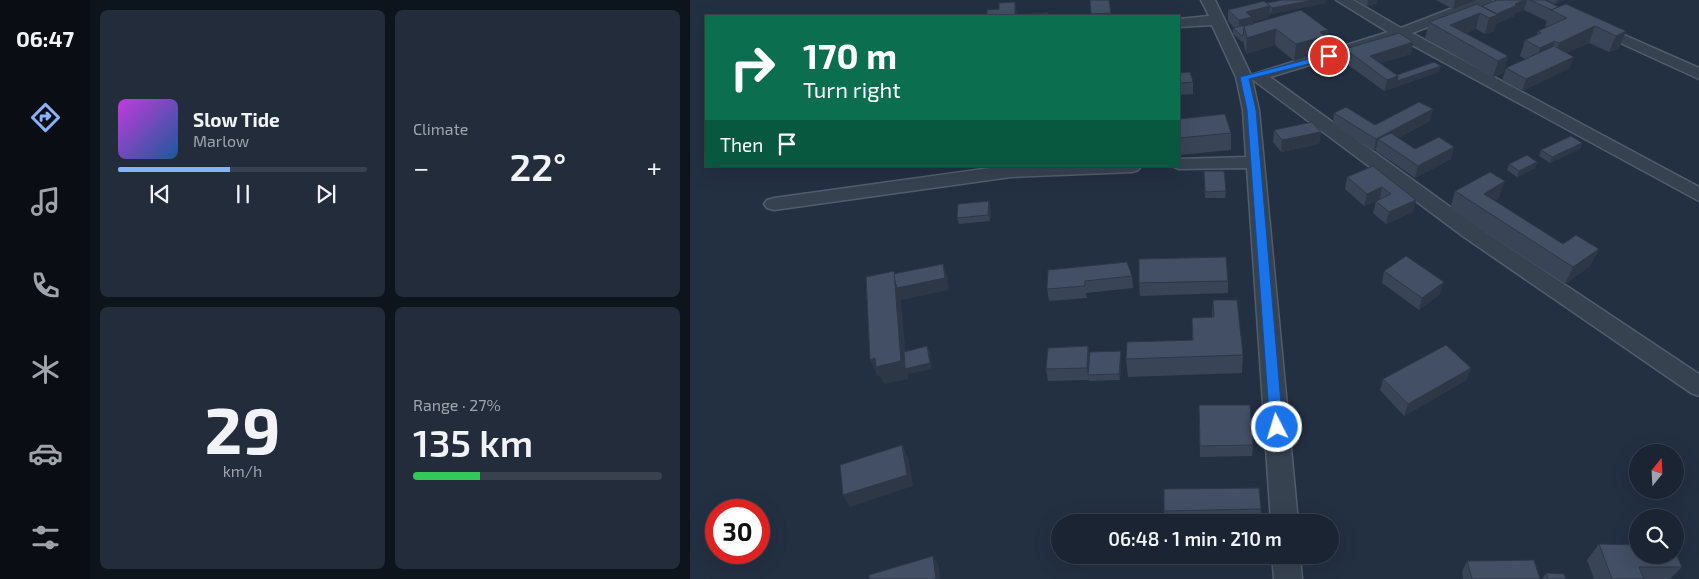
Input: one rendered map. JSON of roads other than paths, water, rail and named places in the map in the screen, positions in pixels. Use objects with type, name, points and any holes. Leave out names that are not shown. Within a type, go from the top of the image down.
[{"type":"street","points":[[1208,0],[1217,20],[1251,77],[1470,232],[1699,386]]},
{"type":"street","points":[[1343,0],[1699,196]]},
{"type":"street","points":[[1251,77],[1346,51],[1400,33],[1486,0]]},
{"type":"street","points":[[1180,23],[1217,20]]},
{"type":"street","points":[[1581,20],[1699,74]]},
{"type":"street","points":[[1251,77],[1251,110],[1283,514]]},
{"type":"street","points":[[1180,164],[1255,162]]},
{"type":"street","points":[[774,204],[1011,171],[1108,167]]},
{"type":"street","points":[[1287,564],[1288,579]]}]
